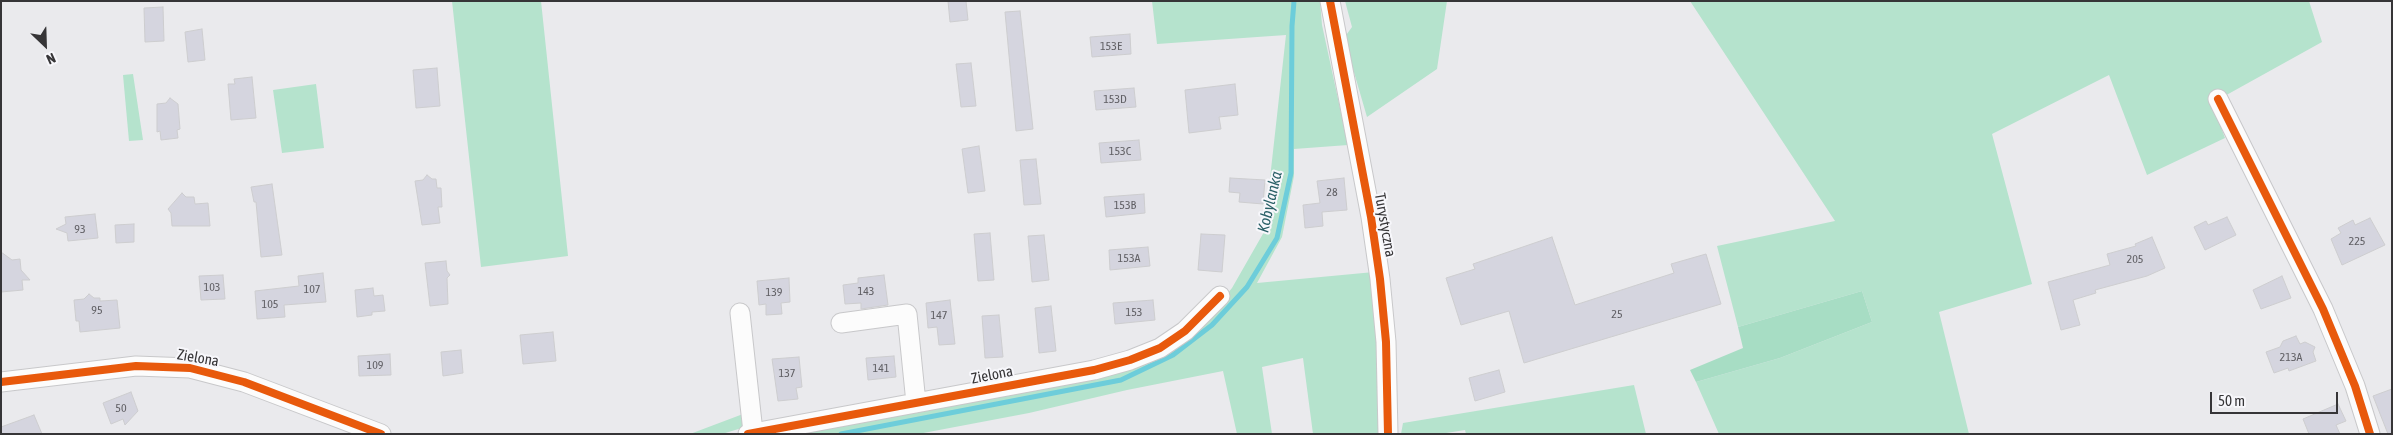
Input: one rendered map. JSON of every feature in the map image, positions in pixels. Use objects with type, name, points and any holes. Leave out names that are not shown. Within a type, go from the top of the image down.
[{"type":"street","name":"Turystyczna","points":[[1330,1],[1371,217],[1380,279],[1386,342],[1388,434]]},
{"type":"street","points":[[2218,99],[2323,309],[2356,386],[2370,434]]},
{"type":"street","name":"Zielona","points":[[750,433],[1094,370],[1130,360],[1160,348],[1186,331],[1220,296]]},
{"type":"street","points":[[740,313],[750,433]]},
{"type":"street","points":[[841,323],[907,314],[916,403]]},
{"type":"street","name":"Zielona","points":[[1,382],[136,366],[190,368],[244,382],[381,434]]},
{"type":"green space","points":[[452,1],[541,1],[568,256],[481,267]]},
{"type":"green space","points":[[1152,1],[1320,1],[1322,25],[1348,145],[1294,149],[1294,176],[1282,237],[1257,283],[1374,272],[1381,338],[1379,434],[1313,434],[1303,358],[1262,367],[1272,434],[1237,434],[1223,371],[1127,390],[1029,413],[918,434],[781,434],[1130,367],[1218,305],[1232,288],[1264,232],[1286,35],[1157,44]]},
{"type":"green space","points":[[1345,1],[1447,1],[1437,69],[1367,117],[1344,38],[1352,27]]},
{"type":"green space","points":[[1690,1],[2309,1],[2322,42],[2212,103],[2225,138],[2147,175],[2109,75],[1992,134],[2032,284],[1939,312],[1969,434],[1719,434],[1696,382],[1780,358],[1872,322],[1862,291],[1738,327],[1717,246],[1835,221]]},
{"type":"green space","points":[[133,74],[143,140],[129,141],[123,75]]},
{"type":"green space","points":[[316,84],[324,148],[282,153],[273,90]]},
{"type":"green space","points":[[1862,291],[1872,322],[1780,358],[1696,382],[1690,370],[1743,348],[1738,327]]},
{"type":"green space","points":[[1634,385],[1646,434],[1466,434],[1465,430],[1440,434],[1401,434],[1403,423]]},
{"type":"green space","points":[[743,414],[745,427],[722,434],[690,434]]},
{"type":"building","points":[[948,1],[966,1],[968,20],[950,22]]},
{"type":"building","points":[[163,7],[164,41],[145,42],[144,8]]},
{"type":"building","points":[[1020,11],[1033,129],[1016,131],[1005,12]]},
{"type":"building","points":[[202,29],[205,60],[188,62],[185,32]]},
{"type":"building","points":[[1130,34],[1131,54],[1092,57],[1090,37]]},
{"type":"building","points":[[971,63],[976,106],[961,107],[956,64]]},
{"type":"building","points":[[437,68],[440,106],[416,108],[413,70]]},
{"type":"building","points":[[252,77],[256,118],[231,120],[228,84],[235,84],[234,79]]},
{"type":"building","points":[[1235,84],[1238,115],[1219,117],[1221,129],[1189,133],[1185,90]]},
{"type":"building","points":[[1134,88],[1136,107],[1096,110],[1094,91]]},
{"type":"building","points":[[170,98],[178,104],[180,129],[177,130],[178,138],[161,140],[160,131],[157,132],[157,104],[166,103]]},
{"type":"building","points":[[1139,140],[1141,160],[1101,163],[1099,143]]},
{"type":"building","points":[[979,146],[985,191],[968,193],[962,149]]},
{"type":"building","points":[[1036,159],[1041,204],[1024,205],[1020,160]]},
{"type":"building","points":[[427,175],[432,179],[436,179],[437,188],[441,188],[442,207],[438,207],[440,223],[422,225],[415,181],[423,180]]},
{"type":"building","points":[[1230,178],[1265,180],[1263,204],[1239,202],[1240,193],[1229,192]]},
{"type":"building","points":[[1344,178],[1347,210],[1322,212],[1323,226],[1305,228],[1303,205],[1320,203],[1317,181]]},
{"type":"building","points":[[272,184],[282,255],[261,257],[256,202],[254,202],[251,187]]},
{"type":"building","points":[[182,193],[186,197],[194,197],[195,204],[208,203],[210,226],[172,226],[171,213],[168,209]]},
{"type":"building","points":[[1144,194],[1145,213],[1106,217],[1104,197]]},
{"type":"building","points":[[95,214],[98,238],[68,241],[67,233],[56,229],[66,224],[65,217]]},
{"type":"building","points":[[2227,217],[2236,235],[2205,250],[2194,227],[2206,221],[2208,225]]},
{"type":"building","points":[[2370,218],[2385,245],[2342,265],[2331,239],[2341,233],[2338,228],[2353,220],[2355,225]]},
{"type":"building","points":[[134,224],[134,242],[116,243],[115,225]]},
{"type":"building","points":[[990,233],[994,280],[978,281],[974,234]]},
{"type":"building","points":[[1201,234],[1225,235],[1222,272],[1198,270]]},
{"type":"building","points":[[1044,235],[1049,280],[1032,282],[1028,236]]},
{"type":"building","points":[[1552,237],[1575,305],[1674,273],[1671,264],[1706,254],[1721,304],[1524,363],[1509,311],[1461,325],[1446,278],[1475,269],[1473,264]]},
{"type":"building","points":[[2152,237],[2165,268],[2147,276],[2095,290],[2096,293],[2073,300],[2080,325],[2061,330],[2048,282],[2110,265],[2107,254],[2136,246],[2135,244]]},
{"type":"building","points":[[1148,247],[1150,266],[1110,270],[1109,250]]},
{"type":"building","points":[[1,252],[12,260],[20,259],[21,270],[30,280],[22,280],[23,290],[1,292]]},
{"type":"building","points":[[446,261],[447,271],[450,275],[447,278],[448,304],[430,306],[425,263]]},
{"type":"building","points":[[323,273],[326,302],[284,305],[285,317],[257,319],[255,291],[299,286],[298,276]]},
{"type":"building","points":[[223,275],[225,299],[201,300],[199,276]]},
{"type":"building","points":[[884,275],[888,305],[861,309],[861,303],[845,304],[843,285],[858,283],[858,278]]},
{"type":"building","points":[[2282,276],[2291,298],[2261,309],[2253,290]]},
{"type":"building","points":[[789,278],[790,302],[781,303],[782,314],[766,315],[766,304],[759,305],[757,281]]},
{"type":"building","points":[[373,288],[374,296],[383,295],[385,311],[372,312],[372,315],[357,317],[355,290]]},
{"type":"building","points":[[89,294],[94,298],[100,298],[100,301],[117,300],[120,328],[80,332],[79,321],[76,321],[74,300],[84,299]]},
{"type":"building","points":[[950,300],[955,344],[939,345],[937,327],[928,328],[926,303]]},
{"type":"building","points":[[1153,300],[1155,320],[1115,324],[1113,303]]},
{"type":"building","points":[[1051,306],[1056,351],[1039,353],[1035,308]]},
{"type":"building","points":[[999,315],[1003,357],[985,358],[982,316]]},
{"type":"building","points":[[553,332],[556,361],[523,364],[520,335]]},
{"type":"building","points":[[2296,336],[2300,344],[2305,342],[2315,347],[2313,352],[2316,361],[2289,371],[2288,368],[2274,373],[2266,352],[2280,347],[2283,341]]},
{"type":"building","points":[[461,350],[463,373],[443,376],[441,352]]},
{"type":"building","points":[[390,354],[391,375],[359,376],[358,356]]},
{"type":"building","points":[[894,356],[896,377],[868,380],[866,358]]},
{"type":"building","points":[[799,357],[802,387],[796,388],[798,399],[778,401],[772,359]]},
{"type":"building","points":[[1499,370],[1505,392],[1475,401],[1469,378]]},
{"type":"building","points":[[2392,389],[2392,434],[2388,434],[2373,396]]},
{"type":"building","points":[[131,392],[138,411],[125,425],[123,419],[111,424],[103,403]]},
{"type":"building","points":[[2338,404],[2346,421],[2336,425],[2340,434],[2309,434],[2303,419]]},
{"type":"building","points":[[34,415],[42,434],[1,434],[1,427]]},
{"type":"waterway","name":"Kobylanka","points":[[841,434],[1121,380],[1173,355],[1212,325],[1247,287],[1277,238],[1291,173],[1292,26],[1294,1]]},
{"type":"cycle path","points":[[1330,1],[1371,217],[1380,279],[1386,342],[1388,434]]},
{"type":"cycle path","points":[[2218,99],[2323,309],[2355,386],[2370,434]]},
{"type":"cycle path","points":[[748,434],[1094,370],[1130,360],[1160,348],[1185,331],[1220,296]]},
{"type":"cycle path","points":[[1,382],[136,366],[190,368],[244,382],[381,434]]}]
